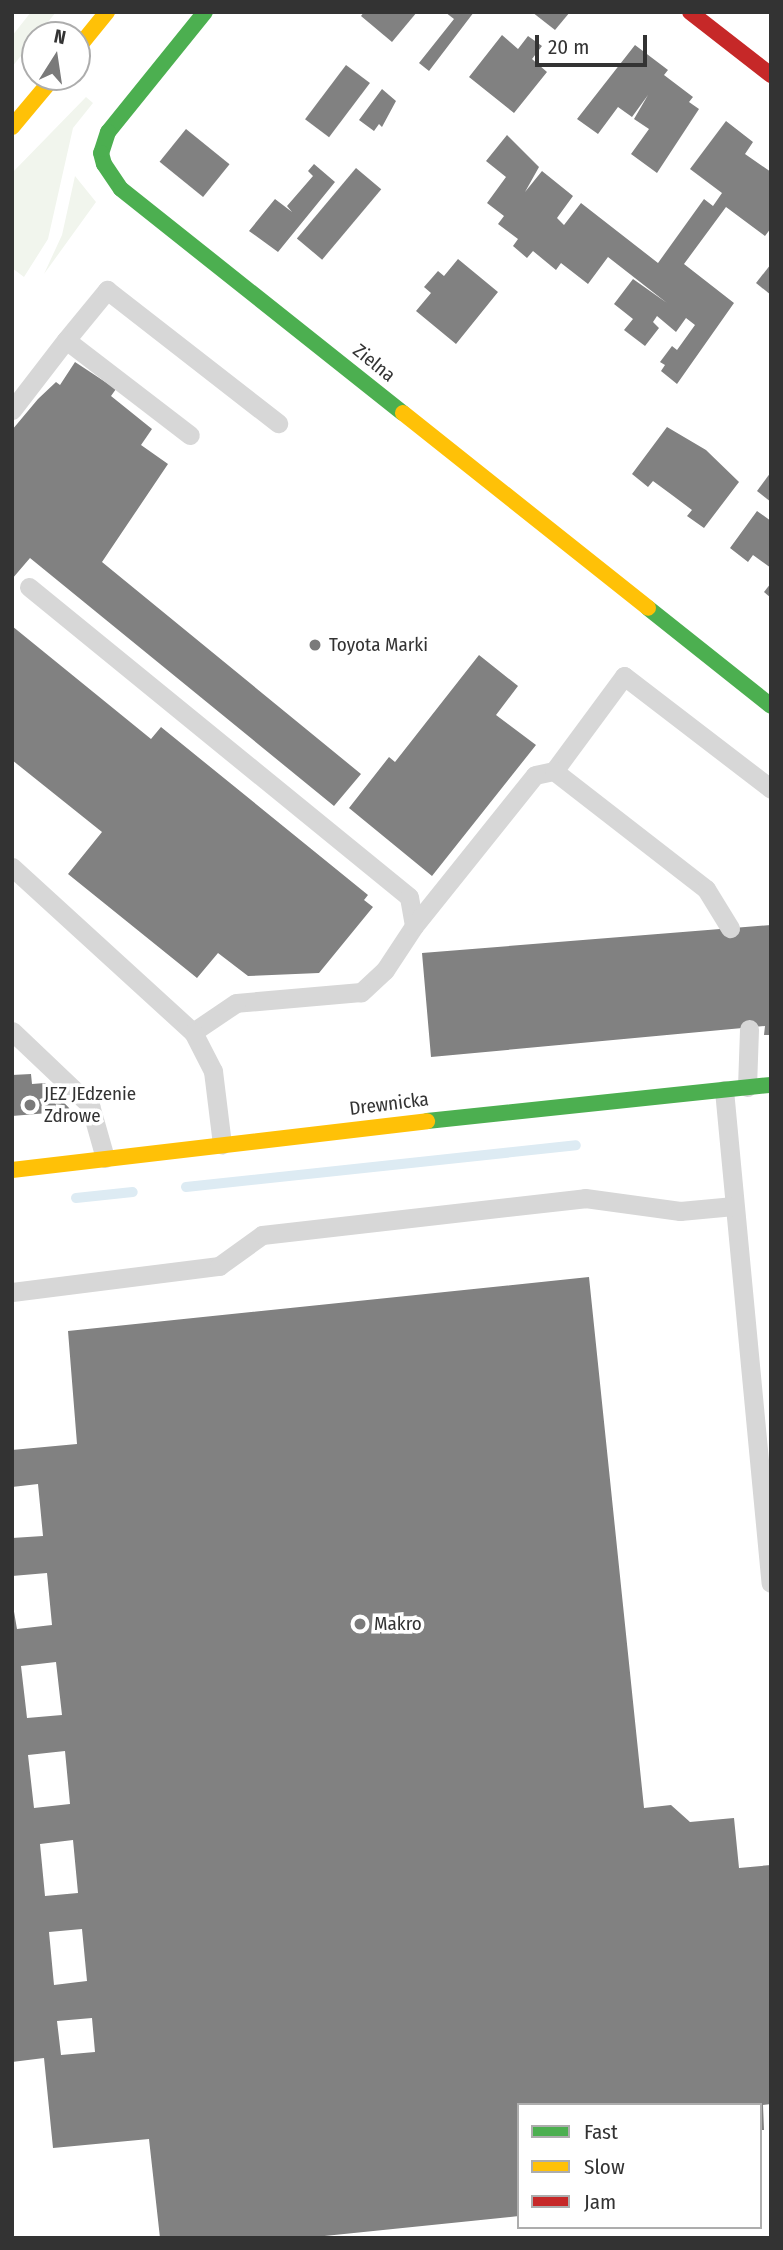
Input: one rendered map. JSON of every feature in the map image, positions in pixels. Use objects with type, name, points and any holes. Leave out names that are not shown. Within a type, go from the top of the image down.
[{"type":"street","points":[[91,32],[107,12]]},
{"type":"street","name":"Zielna","points":[[205,12],[108,132],[101,153],[104,164],[121,189],[771,706]]},
{"type":"street","points":[[690,12],[771,75]]},
{"type":"street","points":[[12,127],[42,91]]},
{"type":"street","name":"Drewnicka","points":[[12,1170],[222,1144],[771,1085]]},
{"type":"lane","points":[[12,410],[107,290],[278,423]]},
{"type":"lane","points":[[66,340],[190,435]]},
{"type":"lane","points":[[29,587],[409,897],[414,926]]},
{"type":"lane","points":[[193,1032],[236,1003],[361,992],[385,970],[414,926],[535,775],[554,771],[624,676],[771,789]]},
{"type":"lane","points":[[554,771],[706,889],[730,928]]},
{"type":"lane","points":[[12,867],[193,1032],[214,1072],[222,1144]]},
{"type":"lane","points":[[747,1087],[749,1029]]},
{"type":"lane","points":[[12,1031],[90,1105],[105,1158]]},
{"type":"lane","points":[[724,1090],[771,1583]]},
{"type":"lane","points":[[12,1292],[219,1265],[262,1235],[585,1198],[680,1211],[734,1206]]},
{"type":"shaded area","points":[[31,12],[56,12],[49,21],[24,21]]},
{"type":"shaded area","points":[[21,25],[21,56],[12,67],[12,36]]},
{"type":"shaded area","points":[[86,97],[93,103],[73,128],[48,239],[24,277],[12,268],[12,173]]},
{"type":"shaded area","points":[[75,176],[96,202],[44,274],[62,235]]},
{"type":"building","points":[[364,12],[417,12],[392,42],[361,16]]},
{"type":"building","points":[[445,12],[474,12],[429,71],[419,63],[454,19]]},
{"type":"building","points":[[532,12],[570,12],[555,30]]},
{"type":"building","points":[[502,35],[518,49],[528,36],[542,46],[532,59],[547,72],[514,113],[469,77]]},
{"type":"building","points":[[635,45],[668,70],[664,75],[693,97],[689,102],[699,109],[657,173],[631,154],[649,129],[634,119],[648,95],[632,117],[618,107],[598,134],[577,119]]},
{"type":"building","points":[[346,65],[370,83],[329,137],[305,119]]},
{"type":"building","points":[[382,89],[396,101],[382,127],[379,124],[374,131],[359,120]]},
{"type":"building","points":[[726,121],[753,142],[745,154],[771,172],[771,228],[765,236],[726,207],[684,264],[734,303],[677,384],[661,371],[665,365],[660,362],[672,346],[677,350],[695,325],[686,318],[676,332],[657,316],[653,322],[659,328],[645,346],[624,330],[633,319],[614,304],[633,279],[667,303],[608,257],[588,284],[561,263],[556,270],[533,251],[527,258],[513,246],[518,239],[498,224],[504,216],[487,203],[506,177],[486,161],[507,135],[539,167],[525,192],[542,171],[573,196],[557,218],[564,225],[581,203],[658,263],[704,199],[713,206],[722,193],[690,169]]},
{"type":"building","points":[[186,129],[230,164],[203,197],[160,162]]},
{"type":"building","points":[[314,164],[335,182],[278,252],[249,231],[275,199],[292,212],[287,206],[313,176],[308,171]]},
{"type":"building","points":[[356,168],[381,189],[322,260],[297,238]]},
{"type":"building","points":[[458,259],[498,292],[456,344],[416,311],[431,293],[424,287],[438,271],[444,276]]},
{"type":"building","points":[[771,264],[771,295],[756,283]]},
{"type":"building","points":[[75,362],[116,389],[111,396],[152,429],[141,445],[168,464],[102,562],[361,774],[334,806],[30,558],[12,579],[12,430],[56,382],[60,385]]},
{"type":"building","points":[[667,427],[706,450],[739,482],[704,528],[687,516],[692,510],[672,495],[653,481],[648,487],[632,474]]},
{"type":"building","points":[[771,472],[771,502],[757,491]]},
{"type":"building","points":[[757,511],[771,521],[771,568],[753,555],[748,562],[730,548]]},
{"type":"building","points":[[771,583],[771,598],[764,592]]},
{"type":"building","points":[[12,626],[151,739],[161,727],[368,895],[364,900],[373,907],[319,973],[248,976],[218,953],[197,978],[68,874],[102,832],[12,760]]},
{"type":"building","points":[[479,655],[518,686],[496,715],[536,745],[432,876],[349,808],[389,757],[395,762]]},
{"type":"building","points":[[771,925],[771,1035],[764,1035],[765,1026],[431,1057],[422,953]]},
{"type":"building","points":[[31,1074],[32,1084],[45,1083],[72,1111],[12,1116],[12,1075]]},
{"type":"building","name":"Makro","points":[[589,1277],[644,1808],[671,1805],[690,1822],[734,1818],[739,1868],[771,1865],[771,2104],[763,2105],[764,2130],[762,2103],[517,2103],[517,2216],[305,2238],[160,2238],[149,2139],[53,2148],[44,2058],[12,2062],[12,1600],[17,1629],[52,1625],[47,1573],[12,1576],[12,1538],[43,1536],[38,1484],[12,1487],[12,1450],[77,1444],[68,1331]],"holes":[[[56,1662],[62,1715],[27,1718],[21,1666]],[[65,1751],[70,1804],[34,1808],[28,1755]],[[73,1840],[78,1893],[45,1896],[40,1844]],[[82,1929],[87,1981],[54,1985],[49,1932]],[[92,2018],[95,2052],[61,2055],[57,2021]]]},
{"type":"waterway","points":[[186,1187],[576,1145]]},
{"type":"waterway","points":[[76,1198],[133,1192]]},
{"type":"traffic: fast","points":[[205,12],[108,132],[101,153],[104,164],[121,189],[403,413]]},
{"type":"traffic: fast","points":[[648,608],[771,706]]},
{"type":"traffic: fast","points":[[427,1121],[771,1085]]},
{"type":"traffic: slow","points":[[91,32],[107,12]]},
{"type":"traffic: slow","points":[[12,127],[42,91]]},
{"type":"traffic: slow","points":[[403,413],[648,608]]},
{"type":"traffic: slow","points":[[12,1170],[427,1121]]},
{"type":"traffic: jam","points":[[690,12],[771,75]]},
{"type":"place","name":"Toyota Marki","points":[[315,645]]},
{"type":"place","name":"JEZ JEdzenie Zdrowe","points":[[30,1105]]},
{"type":"place","name":"Makro","points":[[360,1624]]}]
